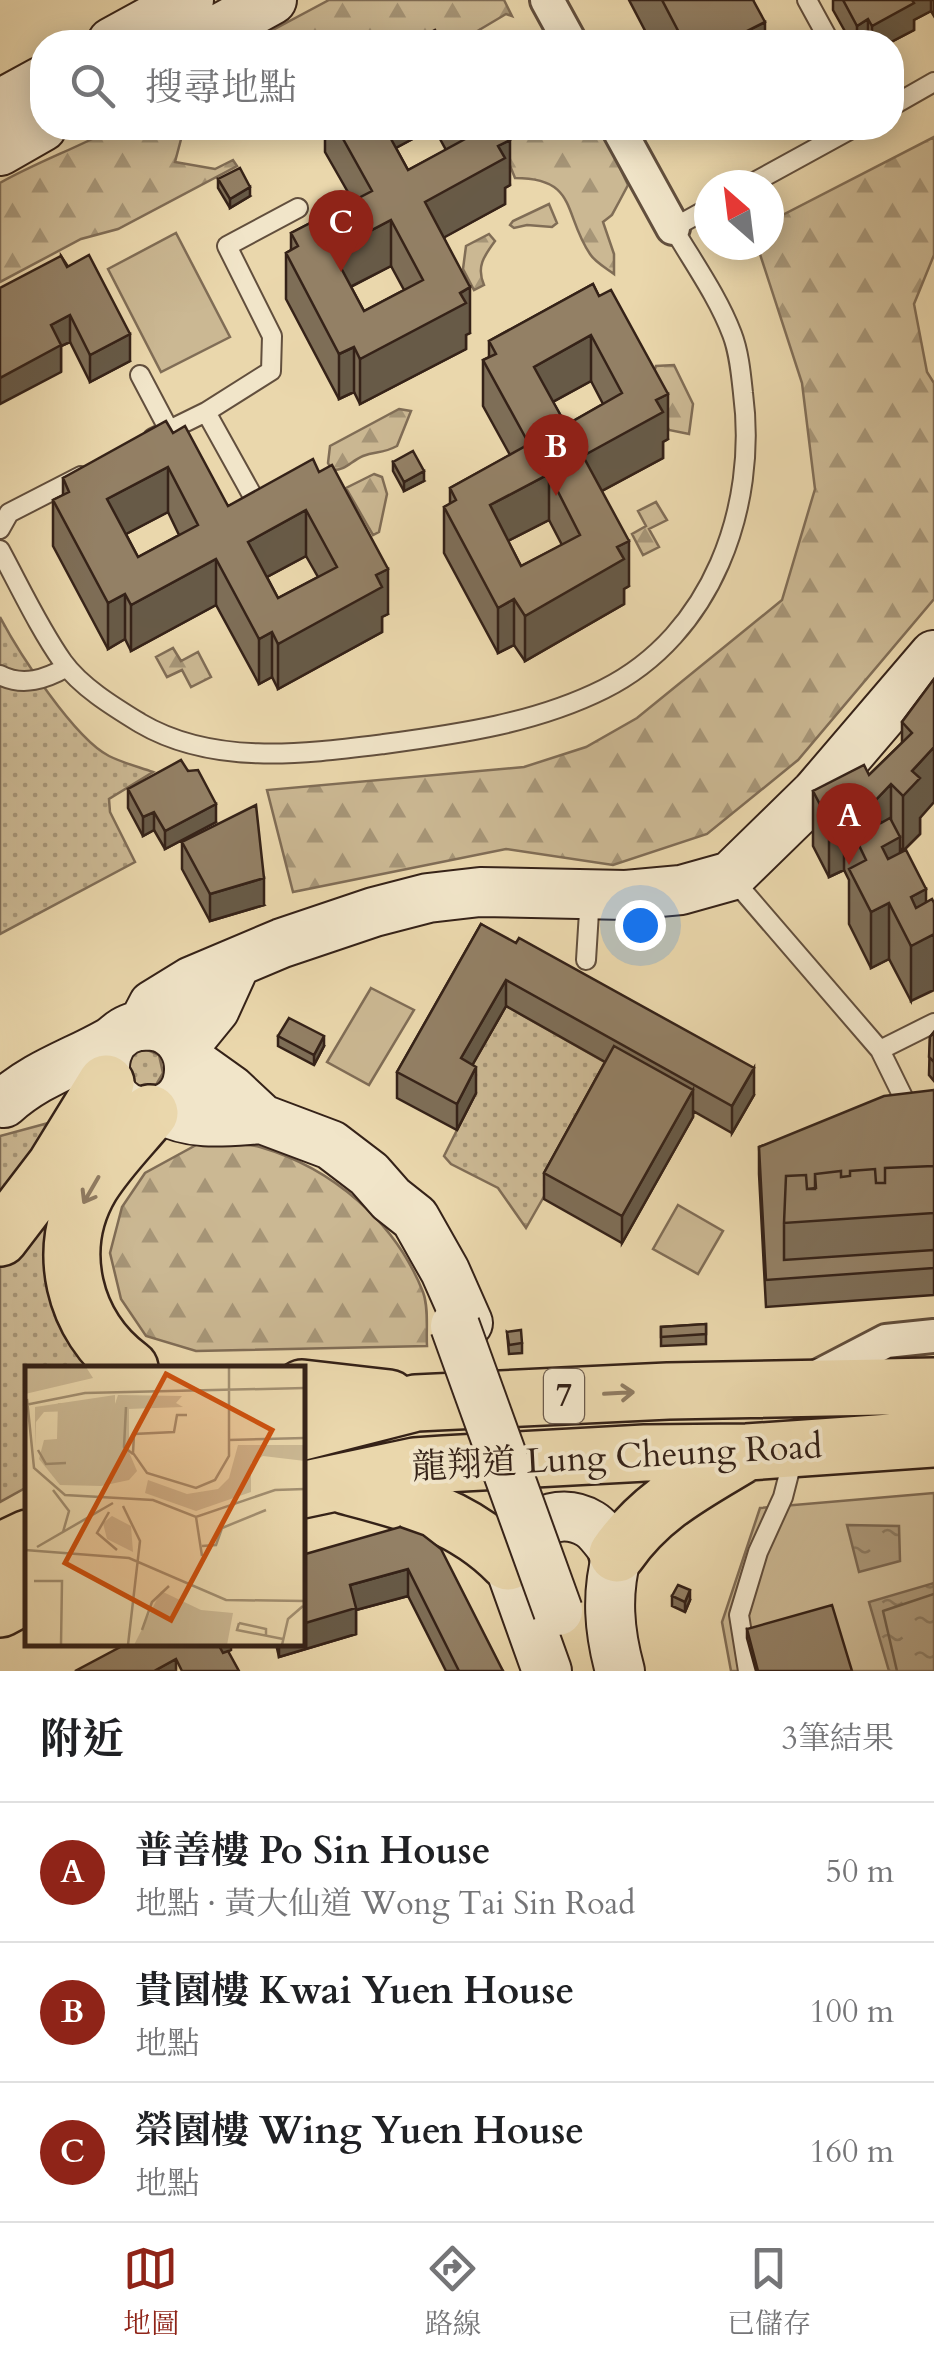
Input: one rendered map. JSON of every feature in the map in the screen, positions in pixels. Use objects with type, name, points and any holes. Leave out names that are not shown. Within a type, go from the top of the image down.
[{"type":"highway","points":[[0,1238],[54,1166],[120,1050]]},
{"type":"highway","points":[[128,1366],[105,1347],[87,1319],[75,1288],[72,1256],[76,1222],[90,1187],[157,1111]]},
{"type":"highway","name":"龍翔道 Lung Cheung Road","points":[[305,1431],[416,1403],[934,1386]]},
{"type":"highway","points":[[305,1388],[416,1403]]},
{"type":"highway","name":"龍翔道 Lung Cheung Road","points":[[317,1486],[430,1465],[934,1439]]},
{"type":"highway","points":[[617,1554],[628,1536],[656,1508],[771,1450]]},
{"type":"highway","points":[[317,1486],[420,1506],[485,1539],[508,1562]]},
{"type":"highway","points":[[0,1551],[25,1539]]},
{"type":"highway","points":[[0,1608],[25,1596]]},
{"type":"main road","points":[[134,30],[189,0]]},
{"type":"main road","points":[[217,30],[272,0]]},
{"type":"main road","points":[[0,104],[30,87]]},
{"type":"main road","points":[[0,151],[30,135]]},
{"type":"main road","points":[[593,1671],[565,1609],[462,1324],[392,1199],[331,1144],[262,1119],[209,1122],[126,1107],[117,1101],[120,1050],[153,1006],[178,988],[301,937],[374,912],[428,898],[480,892],[590,896],[682,890],[731,876],[816,794],[934,655]]},
{"type":"main road","points":[[157,1111],[185,1088],[187,1054],[215,1009],[235,966]]},
{"type":"main road","points":[[2,1104],[61,1086],[120,1050],[169,1031],[187,1054],[262,1119]]},
{"type":"main road","points":[[547,1671],[508,1562],[518,1538],[531,1527],[562,1517],[592,1524],[617,1554],[609,1607],[612,1643],[620,1671]]},
{"type":"main road","points":[[565,1609],[579,1671]]},
{"type":"street","points":[[547,0],[563,30]]},
{"type":"street","points":[[625,140],[674,228]]},
{"type":"street","name":"龍翔道 Lung Cheung Road","points":[[795,1388],[886,1341],[934,1336]]},
{"type":"lane","points":[[807,0],[823,30]]},
{"type":"lane","points":[[904,99],[934,82]]},
{"type":"lane","points":[[776,170],[831,140]]},
{"type":"lane","points":[[133,449],[206,412],[271,371],[272,336],[227,246],[298,208]]},
{"type":"lane","points":[[0,550],[68,667],[102,698],[143,725],[198,748],[231,752],[357,747],[485,727],[559,708],[626,676],[673,635],[710,585],[727,550],[747,461],[746,416],[732,335],[674,228],[694,217]]},
{"type":"lane","points":[[140,375],[169,430]]},
{"type":"lane","points":[[206,412],[262,511]]},
{"type":"lane","points":[[0,529],[9,513],[98,467]]},
{"type":"lane","points":[[0,675],[37,680],[68,667]]},
{"type":"lane","points":[[731,876],[880,1050],[910,1106],[912,1120]]},
{"type":"lane","points":[[586,960],[590,896]]},
{"type":"lane","points":[[880,1050],[934,1023]]},
{"type":"lane","points":[[748,1671],[739,1616],[758,1552],[782,1497],[771,1450]]},
{"type":"green space","points":[[329,0],[504,0],[512,16],[506,14],[479,30],[273,30]]},
{"type":"green space","points":[[934,137],[934,255],[914,304],[927,372],[934,383],[934,599],[798,760],[707,834],[613,865],[506,849],[293,892],[267,790],[524,767],[586,747],[637,718],[782,600],[815,489],[802,383],[762,260],[784,260],[784,214]]},
{"type":"green space","points":[[88,140],[181,140],[175,162],[215,169],[233,160],[237,166],[118,229],[81,239],[0,282],[0,183]]},
{"type":"green space","points":[[500,140],[607,140],[628,185],[612,215],[603,222],[614,254],[614,274],[590,254],[559,192],[550,184],[515,178]]},
{"type":"green space","points":[[549,204],[557,223],[552,227],[510,225],[513,221]]},
{"type":"green space","points":[[176,233],[230,337],[161,372],[108,269]]},
{"type":"green space","points":[[489,234],[495,241],[482,262],[484,285],[474,290],[463,269],[466,246]]},
{"type":"green space","points":[[674,365],[693,404],[689,434],[669,430],[648,388],[656,366]]},
{"type":"green space","points":[[399,409],[411,411],[397,446],[332,470],[328,463],[330,446]]},
{"type":"green space","points":[[374,474],[382,477],[387,494],[379,532],[373,535],[346,488]]},
{"type":"green space","points":[[656,502],[667,520],[649,529],[659,547],[643,555],[632,534],[646,526],[638,511]]},
{"type":"green space","points":[[0,617],[34,672],[80,732],[109,756],[153,772],[109,799],[110,812],[135,862],[0,934]]},
{"type":"green space","points":[[173,648],[181,661],[198,652],[211,677],[191,687],[182,670],[167,677],[156,657]]},
{"type":"green space","points":[[371,988],[414,1010],[369,1085],[327,1062]]},
{"type":"green space","points":[[506,1006],[638,1081],[614,1074],[526,1228],[498,1188],[451,1164],[444,1156],[475,1094],[461,1085]]},
{"type":"green space","points":[[141,1047],[159,1055],[163,1073],[156,1085],[138,1089],[121,1064]]},
{"type":"green space","points":[[52,1122],[45,1136],[0,1192],[0,1136]]},
{"type":"green space","points":[[198,1144],[253,1145],[287,1156],[336,1183],[358,1201],[396,1242],[411,1266],[425,1298],[427,1346],[196,1351],[146,1336],[121,1299],[110,1253],[122,1207],[145,1173]]},
{"type":"green space","points":[[54,1203],[46,1252],[51,1292],[68,1329],[96,1366],[25,1366],[25,1488],[0,1502],[0,1265]]},
{"type":"green space","points":[[678,1205],[723,1231],[698,1274],[653,1249]]},
{"type":"green space","points":[[934,1493],[934,1671],[731,1671],[722,1622],[760,1508]]},
{"type":"water","points":[[847,1525],[899,1526],[900,1561],[859,1572]]},
{"type":"water","points":[[934,1583],[934,1671],[889,1671],[869,1602]]},
{"type":"building","points":[[662,0],[753,0],[765,22],[749,30],[678,30]]},
{"type":"building","points":[[843,0],[914,3],[872,26],[868,19],[857,26]]},
{"type":"building","points":[[344,140],[392,140],[408,170],[463,140],[510,140],[498,146],[505,158],[425,202],[470,287],[460,293],[466,303],[360,359],[354,347],[339,354],[286,253],[298,246],[291,233],[372,191]],"holes":[[[391,220],[423,280],[364,311],[332,251]]]},
{"type":"building","points":[[240,168],[250,187],[230,199],[218,179]]},
{"type":"building","points":[[89,255],[130,334],[90,355],[70,315],[51,325],[61,345],[0,378],[0,288],[61,256],[67,267]]},
{"type":"building","points":[[593,284],[599,296],[611,290],[668,394],[656,400],[663,412],[583,456],[629,541],[617,547],[624,559],[525,616],[514,599],[498,608],[444,507],[456,500],[450,488],[529,444],[483,360],[496,354],[489,341]],"holes":[[[591,335],[622,393],[566,425],[534,367]],[[549,474],[580,535],[521,566],[490,505]]]},
{"type":"building","points":[[166,421],[173,433],[185,426],[228,506],[313,459],[319,472],[332,465],[388,569],[376,575],[382,587],[278,644],[272,632],[259,639],[216,559],[131,605],[125,594],[108,603],[53,500],[69,492],[63,478]],"holes":[[[168,467],[198,525],[138,557],[107,499]],[[306,510],[337,567],[278,598],[248,542]]]},
{"type":"building","points":[[413,451],[424,471],[404,482],[393,462]]},
{"type":"building","points":[[934,679],[934,747],[912,771],[920,778],[903,796],[891,784],[872,804],[881,823],[890,818],[900,837],[882,847],[888,859],[906,850],[926,889],[911,897],[916,908],[932,899],[934,903],[934,934],[911,946],[889,903],[871,912],[849,869],[866,860],[844,814],[829,822],[813,791],[864,765],[869,775],[912,733],[902,722]]},
{"type":"building","points":[[181,760],[188,771],[198,770],[216,804],[165,831],[154,812],[143,817],[128,789]]},
{"type":"building","points":[[256,805],[264,878],[210,894],[182,842]]},
{"type":"building","points":[[481,924],[516,943],[519,938],[754,1068],[732,1106],[506,980],[461,1058],[476,1067],[457,1104],[397,1072]]},
{"type":"building","points":[[289,1018],[324,1036],[314,1055],[278,1036]]},
{"type":"building","points":[[934,1032],[934,1062],[929,1057]]},
{"type":"building","points":[[614,1046],[693,1090],[622,1216],[544,1173]]},
{"type":"building","points":[[934,1090],[934,1166],[885,1168],[885,1183],[876,1183],[875,1169],[850,1171],[850,1176],[841,1177],[841,1171],[815,1174],[815,1189],[807,1189],[806,1175],[786,1176],[784,1260],[934,1250],[934,1268],[766,1280],[759,1147],[884,1096]]},
{"type":"building","points":[[934,1166],[934,1213],[784,1223],[786,1176],[806,1175],[807,1189],[816,1188],[815,1174],[841,1171],[841,1177],[850,1176],[850,1171],[875,1169],[876,1183],[885,1183],[885,1168]]},
{"type":"building","points":[[706,1324],[706,1334],[661,1337],[661,1327]]},
{"type":"building","points":[[521,1330],[522,1343],[509,1345],[507,1332]]},
{"type":"building","points":[[400,1527],[423,1535],[441,1549],[503,1671],[459,1671],[408,1569],[350,1585],[356,1608],[305,1623],[305,1554]]},
{"type":"building","points":[[678,1585],[690,1590],[685,1602],[672,1596]]},
{"type":"building","points":[[832,1605],[852,1671],[758,1671],[747,1629]]},
{"type":"building","points":[[122,1646],[219,1646],[223,1653],[228,1651],[239,1671],[182,1671],[176,1659],[154,1671],[75,1671]]},
{"type":"place","name":"榮園樓 Wing Yuen House","points":[[341,272]]},
{"type":"place","name":"貴園樓 Kwai Yuen House","points":[[556,496]]},
{"type":"place","name":"普善樓 Po Sin House","points":[[849,865]]}]
